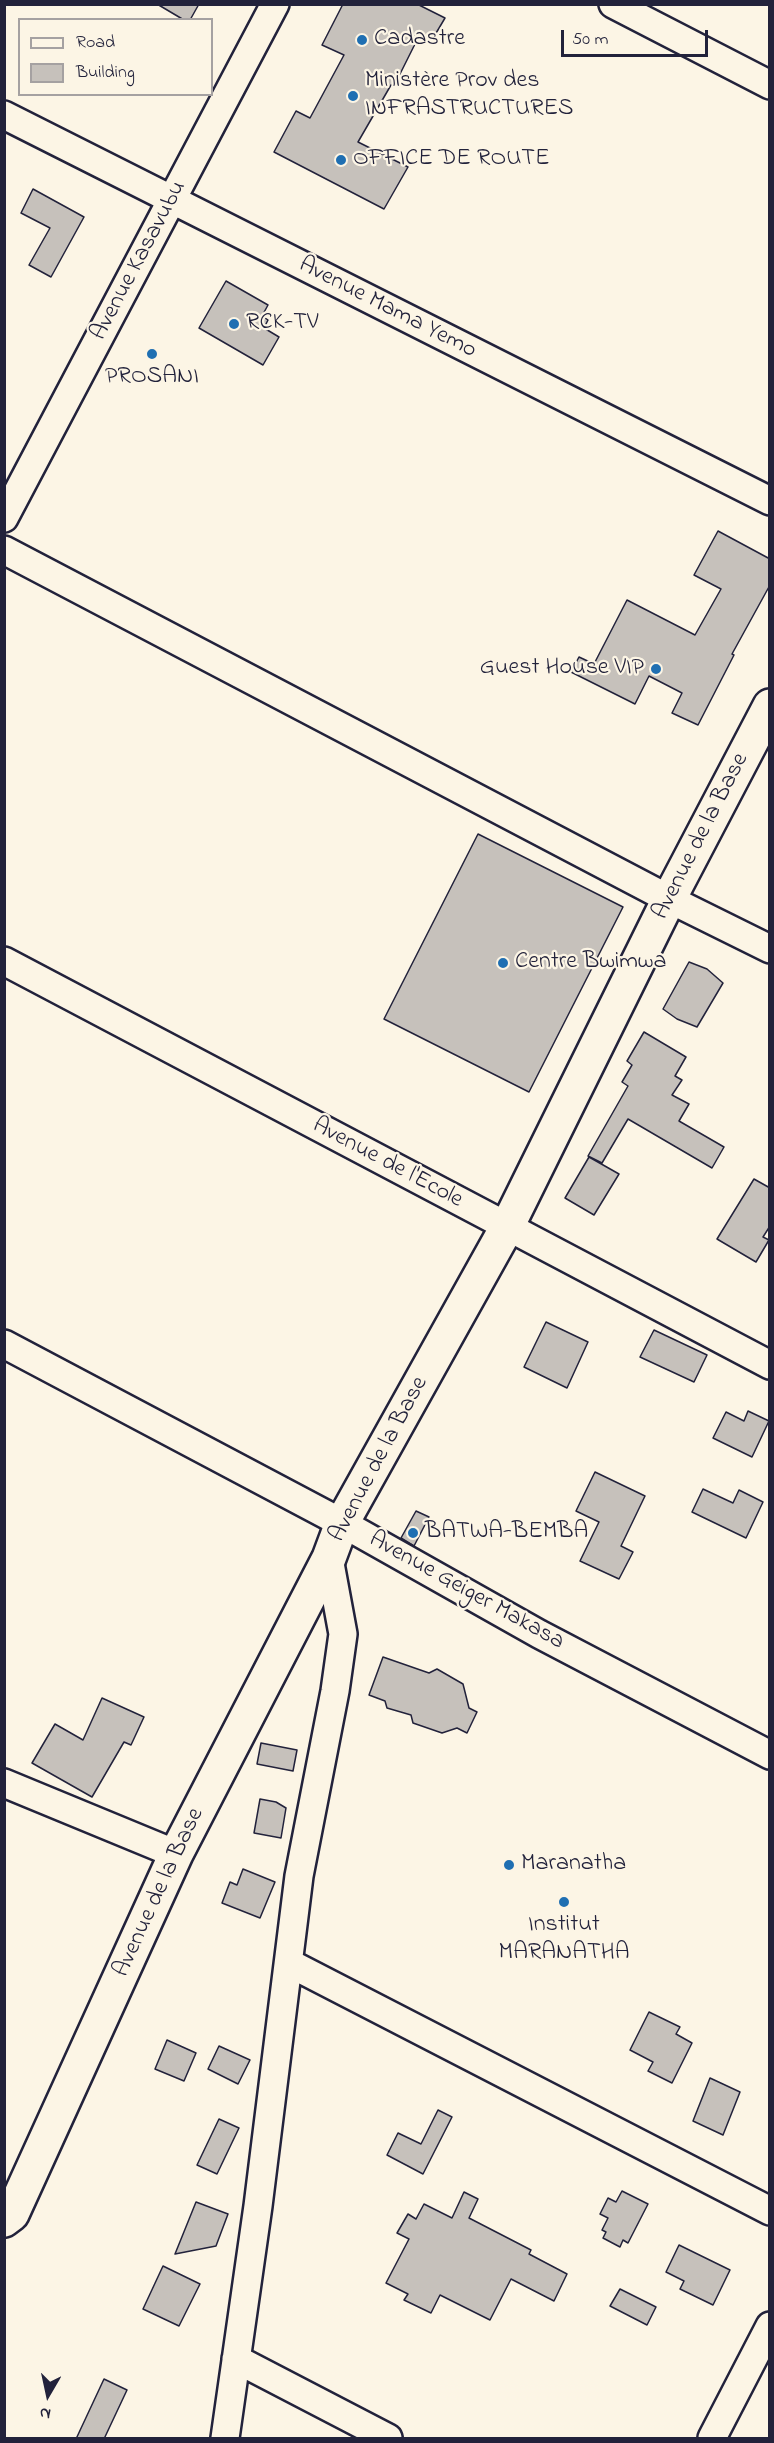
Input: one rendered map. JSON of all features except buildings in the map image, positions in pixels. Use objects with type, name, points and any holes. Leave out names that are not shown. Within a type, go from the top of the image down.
[{"type":"main road","name":"Avenue de la Base","points":[[7,2215],[176,1854],[329,1558],[342,1522],[507,1227],[669,899],[770,706]]},
{"type":"street","name":"Avenue Kasavubu","points":[[4,518],[275,4]]},
{"type":"street","points":[[613,4],[770,85]]},
{"type":"street","name":"Avenue Mama Yemo","points":[[4,115],[770,501]]},
{"type":"street","points":[[4,550],[669,899],[770,949]]},
{"type":"street","name":"Avenue de l'Ecole","points":[[4,961],[770,1365]]},
{"type":"street","name":"Avenue Geiger Makasa","points":[[4,1344],[342,1522],[539,1634],[770,1755]]},
{"type":"street","points":[[225,2439],[299,1876],[335,1691],[343,1635],[329,1558]]},
{"type":"street","points":[[4,1783],[176,1854]]},
{"type":"street","points":[[289,1963],[770,2211]]},
{"type":"street","points":[[712,2439],[770,2326]]},
{"type":"street","points":[[236,2359],[387,2439]]},
{"type":"place","name":"Cadastre","points":[[362,40]]},
{"type":"place","name":"Ministère Prov des INFRASTRUCTURES","points":[[353,96]]},
{"type":"place","name":"OFFICE DE ROUTE","points":[[341,160]]},
{"type":"place","name":"RCK-TV","points":[[234,324]]},
{"type":"place","name":"PROSANI","points":[[152,354]]},
{"type":"place","name":"Guest House VIP","points":[[656,669]]},
{"type":"place","name":"Centre Bwimwa","points":[[503,963]]},
{"type":"place","name":"BATWA-BEMBA","points":[[413,1533]]},
{"type":"place","name":"Maranatha","points":[[509,1865]]},
{"type":"place","name":"Institut MARANATHA","points":[[564,1902]]}]
